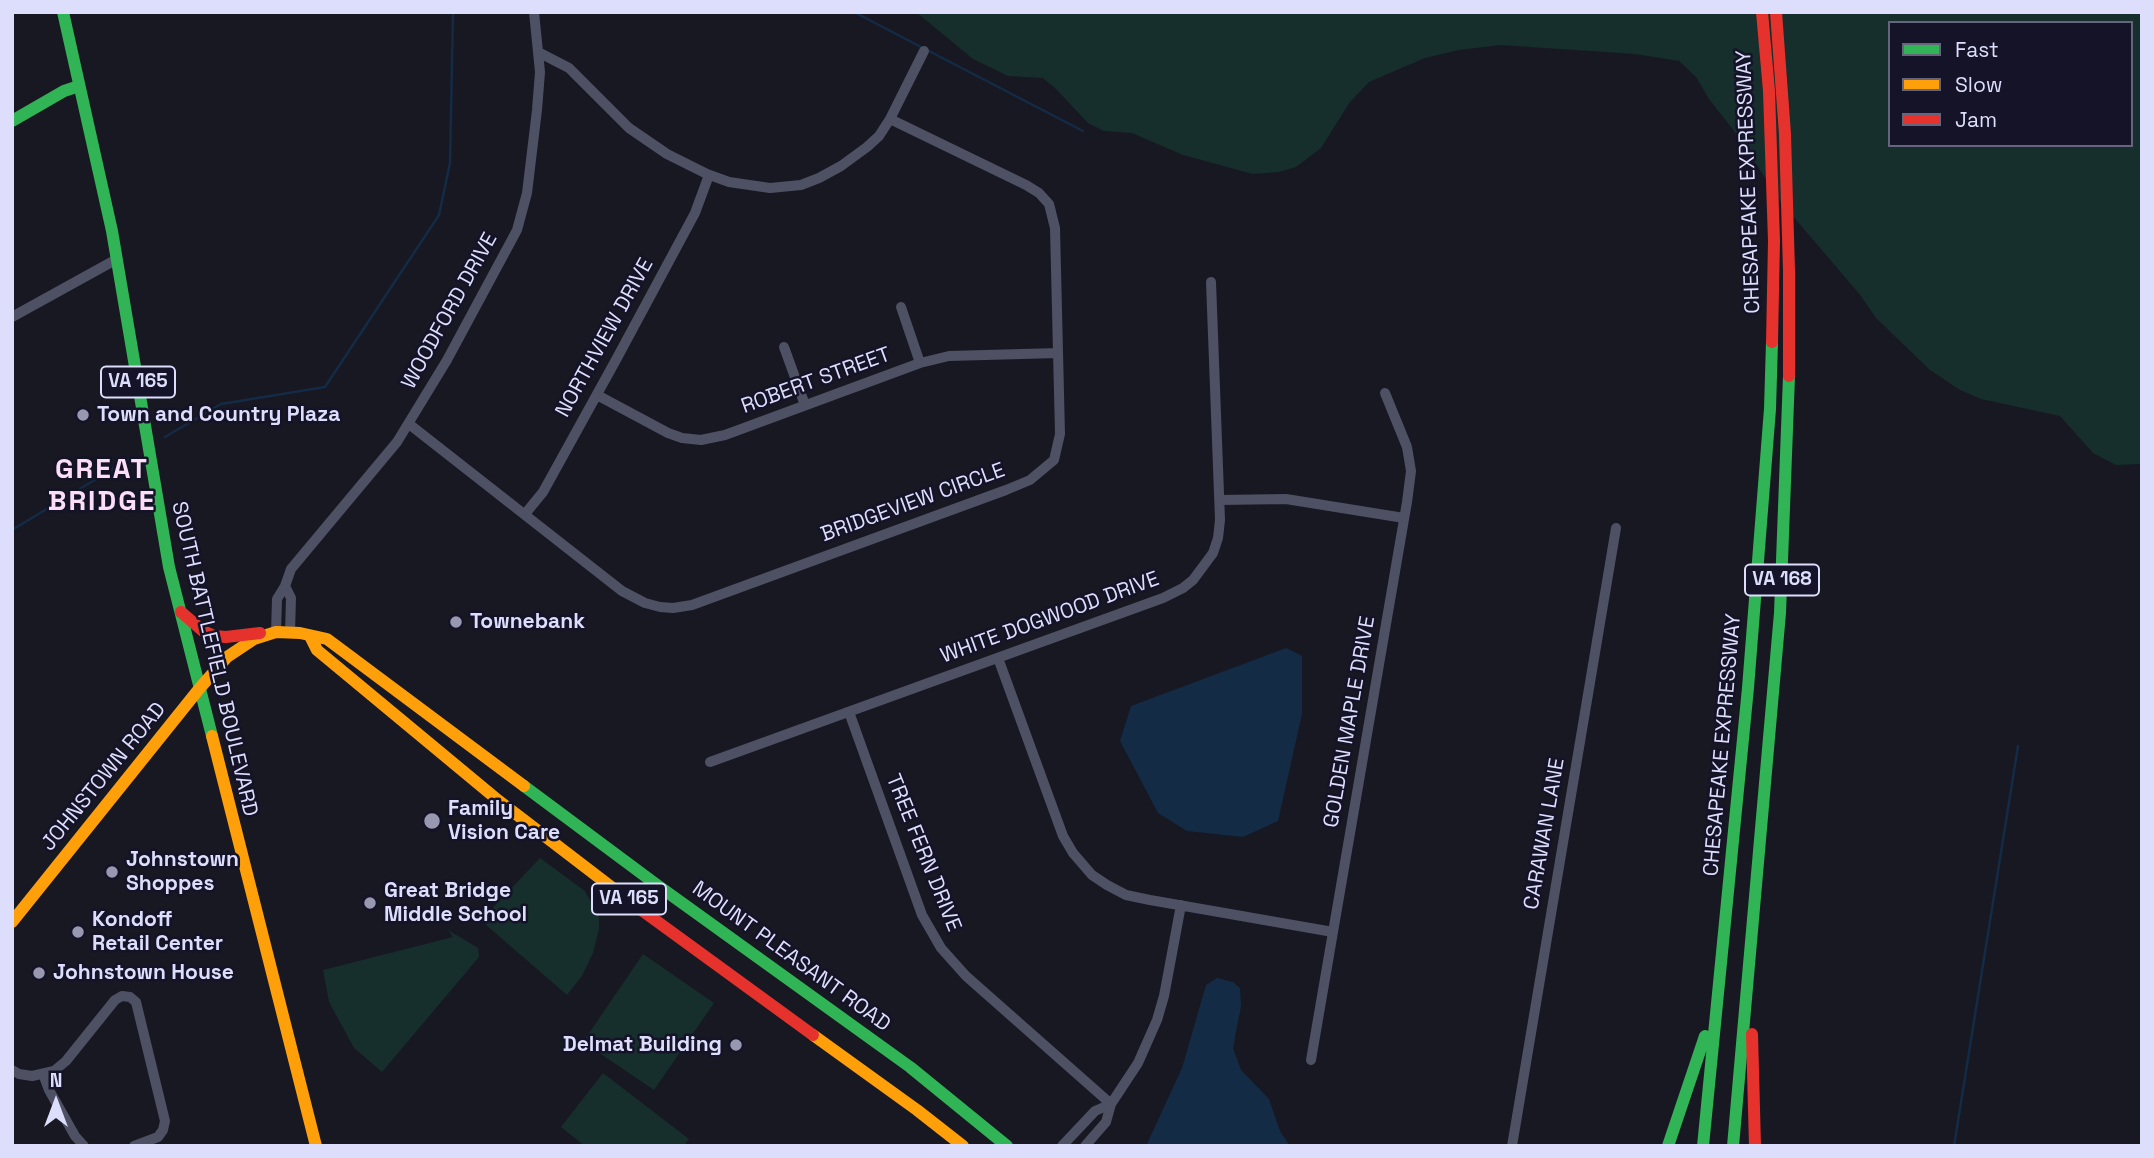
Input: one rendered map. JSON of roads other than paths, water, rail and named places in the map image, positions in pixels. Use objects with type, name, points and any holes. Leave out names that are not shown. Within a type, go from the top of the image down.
[{"type":"main road","name":"SOUTH BATTLEFIELD BOULEVARD","points":[[63,12],[117,259],[161,523],[179,610],[316,1146]]},
{"type":"main road","name":"CHESAPEAKE EXPRESSWAY","points":[[1703,1146],[1748,688],[1770,409],[1774,241],[1769,92],[1762,12]]},
{"type":"main road","name":"CHESAPEAKE EXPRESSWAY","points":[[1733,1146],[1780,613],[1789,393],[1787,195],[1776,12]]},
{"type":"main road","points":[[12,121],[64,90],[79,86]]},
{"type":"main road","name":"VA 165","points":[[179,610],[198,628],[214,636],[274,632]]},
{"type":"main road","name":"MOUNT PLEASANT ROAD","points":[[200,689],[227,657],[254,639],[274,632],[327,639],[642,874],[911,1067],[1007,1146]]},
{"type":"main road","name":"VA 165","points":[[310,636],[317,650],[416,734],[585,868],[963,1146]]},
{"type":"main road","points":[[336,666],[352,666],[405,705],[448,728]]},
{"type":"main road","name":"JOHNSTOWN ROAD","points":[[12,922],[200,689]]},
{"type":"main road","points":[[1668,1146],[1707,1028],[1716,946],[1729,884]]},
{"type":"main road","points":[[1748,973],[1753,1007],[1755,1146]]},
{"type":"street","name":"WOODFORD DRIVE","points":[[274,632],[277,599],[291,569],[360,488],[409,424],[503,257],[522,216],[529,179],[540,72],[534,12]]},
{"type":"street","points":[[538,52],[569,68],[629,128],[667,154],[709,175],[750,187],[779,188],[801,185],[819,178],[853,158],[879,136],[924,51]]},
{"type":"street","name":"BRIDGEVIEW CIRCLE","points":[[409,424],[622,592],[660,607],[692,605],[1030,480],[1052,464],[1060,434],[1055,228],[1046,200],[1026,185],[890,119]]},
{"type":"street","name":"NORTHVIEW DRIVE","points":[[525,514],[543,492],[597,395],[695,213],[709,175]]},
{"type":"street","points":[[12,317],[117,259]]},
{"type":"street","name":"WHITE DOGWOOD DRIVE","points":[[710,762],[1183,589],[1213,552],[1219,530],[1211,282]]},
{"type":"street","points":[[901,307],[919,363]]},
{"type":"street","points":[[784,347],[805,405]]},
{"type":"street","name":"ROBERT STREET","points":[[597,395],[661,430],[693,440],[725,435],[919,363],[949,356],[1058,353]]},
{"type":"street","name":"GOLDEN MAPLE DRIVE","points":[[1311,1060],[1411,471],[1405,441],[1385,393]]},
{"type":"street","points":[[1220,500],[1286,499],[1404,518]]},
{"type":"street","name":"CARAWAN LANE","points":[[1512,1146],[1616,528]]},
{"type":"street","points":[[285,586],[290,598],[290,632]]},
{"type":"street","points":[[998,658],[1057,821],[1073,853],[1092,874],[1107,886],[1126,895],[1333,932]]},
{"type":"street","name":"TREE FERN DRIVE","points":[[849,712],[922,915],[941,948],[966,976],[1111,1104]]},
{"type":"street","points":[[1085,1146],[1106,1122],[1111,1104],[1139,1063],[1157,1020],[1167,984],[1181,905]]},
{"type":"street","points":[[12,1070],[27,1075],[43,1074],[62,1065],[115,1000],[122,996],[130,997],[136,1002],[165,1121],[158,1137],[134,1146]]},
{"type":"street","points":[[43,1074],[48,1090],[75,1136],[84,1146]]},
{"type":"street","points":[[1062,1146],[1095,1111],[1111,1104]]},
{"type":"water","points":[[1286,648],[1302,656],[1302,714],[1278,821],[1243,837],[1187,831],[1158,813],[1120,741],[1131,706]]},
{"type":"water","points":[[1217,978],[1233,982],[1240,988],[1241,1006],[1233,1048],[1241,1070],[1269,1099],[1280,1131],[1290,1146],[1146,1146],[1182,1068],[1206,985]]},
{"type":"waterway","points":[[165,437],[221,404],[325,387],[439,215],[450,163],[453,12]]},
{"type":"waterway","points":[[854,12],[921,47]]},
{"type":"waterway","points":[[927,50],[1083,131]]},
{"type":"waterway","points":[[12,530],[129,459]]},
{"type":"waterway","points":[[1954,1146],[2018,746]]},
{"type":"place","name":"Town and Country Plaza","points":[[83,415]]},
{"type":"place","name":"Townebank","points":[[456,622]]},
{"type":"place","name":"Family Vision Care","points":[[432,821]]},
{"type":"place","name":"Johnstown Shoppes","points":[[112,872]]},
{"type":"place","name":"Great Bridge Middle School","points":[[370,903]]},
{"type":"place","name":"Kondoff Retail Center","points":[[78,932]]},
{"type":"place","name":"Johnstown House","points":[[39,973]]},
{"type":"place","name":"Delmat Building","points":[[736,1045]]},
{"type":"district","name":"GREAT BRIDGE","points":[[102,486]]}]
